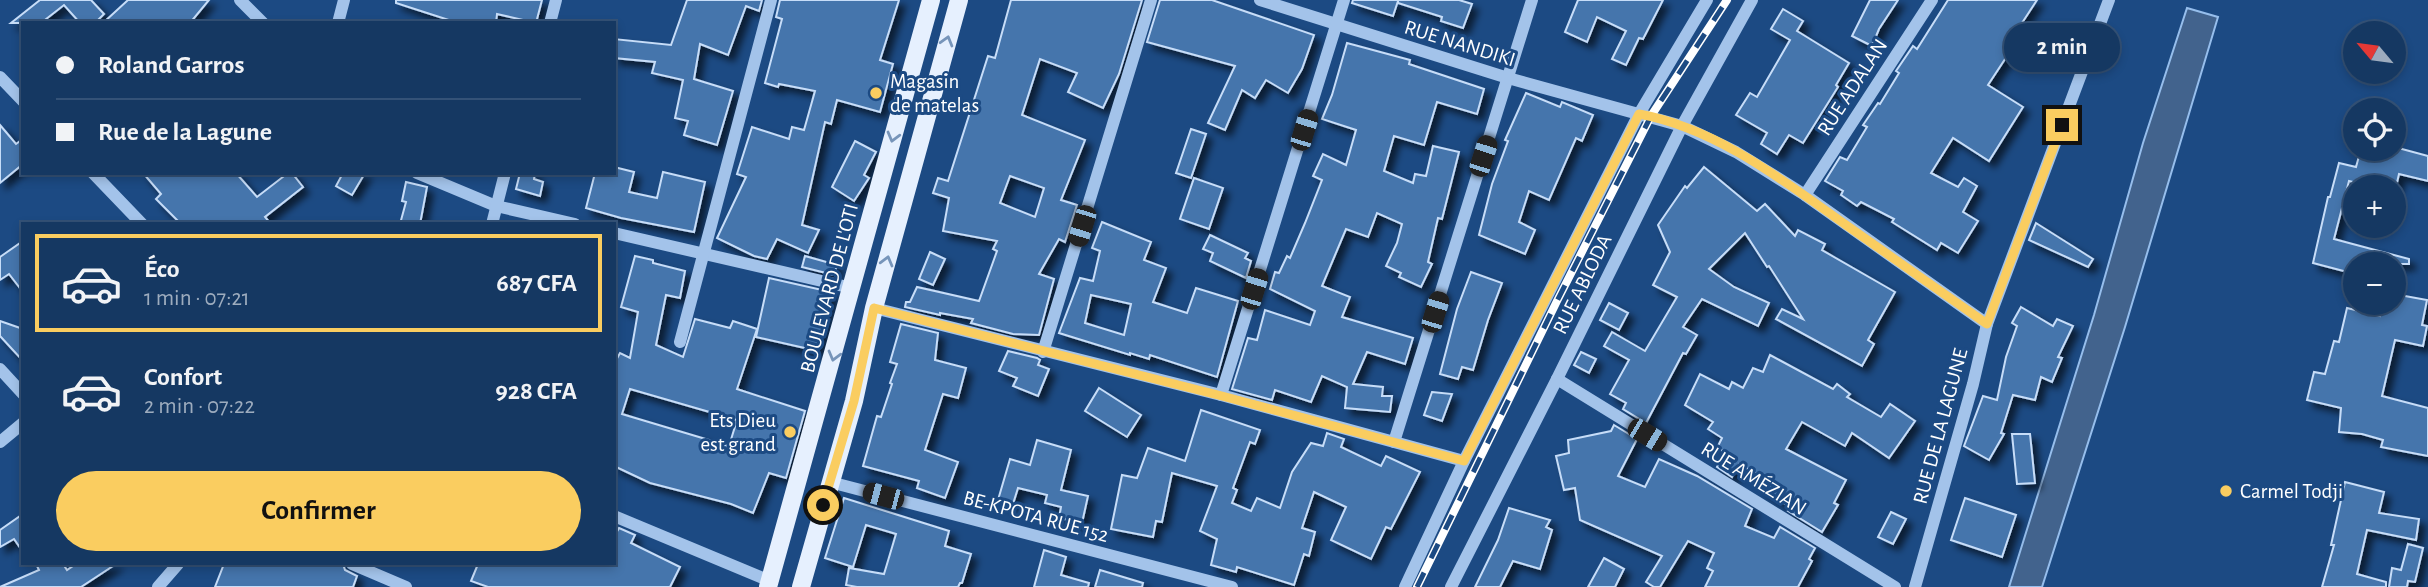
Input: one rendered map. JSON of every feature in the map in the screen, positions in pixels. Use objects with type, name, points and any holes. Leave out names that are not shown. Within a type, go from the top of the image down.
[{"type":"main road","name":"BOULEVARD DE L'OTI","points":[[769,584],[931,0]]},
{"type":"main road","points":[[801,587],[854,401],[874,308],[959,0]]},
{"type":"street","points":[[240,0],[261,21]]},
{"type":"street","points":[[339,21],[344,0]]},
{"type":"street","points":[[551,21],[556,0]]},
{"type":"street","points":[[680,342],[771,0]]},
{"type":"street","points":[[1043,352],[1151,0]]},
{"type":"street","name":"RUE NANDIKI","points":[[1260,0],[1508,78],[1682,126],[1735,152],[1805,195],[1987,324]]},
{"type":"street","points":[[1222,396],[1344,0]]},
{"type":"street","points":[[1394,442],[1532,0]]},
{"type":"street","points":[[1405,587],[1464,461],[1707,0]]},
{"type":"street","name":"RUE ABLODA","points":[[1451,587],[1682,126],[1752,0]]},
{"type":"street","name":"RUE ADALAN","points":[[1805,195],[1932,0]]},
{"type":"street","name":"RUE DE LA LAGUNE","points":[[1915,587],[1973,384],[1987,324],[2109,0]]},
{"type":"street","points":[[0,77],[21,98]]},
{"type":"street","points":[[95,175],[140,222]]},
{"type":"street","points":[[422,175],[496,206],[566,222]]},
{"type":"street","points":[[492,222],[504,175]]},
{"type":"street","points":[[616,233],[852,288]]},
{"type":"street","points":[[874,308],[1222,396],[1464,461]]},
{"type":"street","points":[[0,369],[21,392]]},
{"type":"street","name":"RUE AMÉZIAN","points":[[1557,379],[1895,587]]},
{"type":"street","points":[[0,442],[21,426]]},
{"type":"street","name":"BE-KPOTA RUE 152","points":[[830,482],[1231,587]]},
{"type":"street","points":[[616,517],[769,584]]},
{"type":"street","points":[[158,587],[177,565]]},
{"type":"street","points":[[354,565],[406,587]]},
{"type":"water","points":[[2187,8],[2218,17],[2125,327],[2042,587],[2009,587],[2094,315],[2143,143]]},
{"type":"building","points":[[40,0],[91,0],[104,14],[97,21],[78,21],[64,5],[44,21],[11,23]]},
{"type":"building","points":[[128,0],[209,0],[192,21],[105,21]]},
{"type":"building","points":[[396,0],[542,0],[537,21],[497,14],[496,21],[452,21],[396,3]]},
{"type":"building","points":[[687,0],[762,0],[759,11],[746,6],[728,55],[700,44],[694,79],[733,91],[717,145],[684,135],[688,121],[675,118],[683,80],[652,73],[655,62],[616,58],[616,39],[671,45]]},
{"type":"building","points":[[780,0],[899,0],[880,60],[893,64],[880,112],[837,100],[831,124],[825,122],[802,225],[819,230],[808,253],[777,239],[767,259],[754,256],[717,238],[746,177],[737,174],[752,127],[789,139],[792,127],[804,130],[815,91],[765,83],[782,19],[776,17]]},
{"type":"building","points":[[1011,0],[1142,0],[1119,74],[1103,108],[1068,92],[1077,73],[1040,59],[1022,115],[1085,140],[1061,200],[1077,205],[1065,242],[1059,239],[1039,274],[1054,279],[1039,335],[1013,334],[971,323],[973,319],[905,307],[917,287],[979,301],[997,251],[993,249],[997,241],[943,231],[949,198],[933,193],[938,178],[948,181],[988,56],[995,58]],"holes":[[[1010,176],[1044,188],[1035,217],[1000,203]]]},
{"type":"building","points":[[1160,0],[1212,0],[1314,35],[1302,69],[1288,93],[1266,80],[1255,98],[1242,90],[1225,130],[1208,123],[1235,66],[1147,42]]},
{"type":"building","points":[[1353,0],[1459,0],[1472,4],[1463,28],[1441,21],[1442,17],[1398,1],[1393,16],[1352,3]]},
{"type":"building","points":[[1578,0],[1663,0],[1626,65],[1612,59],[1626,31],[1597,17],[1587,42],[1565,32]]},
{"type":"building","points":[[1870,0],[1898,0],[1879,29],[1872,46],[1852,36]]},
{"type":"building","points":[[1948,0],[2037,0],[2020,26],[2024,28],[2015,44],[1988,85],[2023,107],[1989,161],[1953,138],[1931,173],[1958,187],[1964,178],[1977,186],[1963,212],[1978,221],[1958,253],[1941,243],[1937,250],[1892,222],[1894,219],[1861,202],[1857,206],[1841,195],[1843,191],[1825,181],[1840,157],[1847,160],[1867,127],[1863,125],[1899,73],[1896,71],[1913,46],[1917,49]]},
{"type":"building","points":[[1783,9],[1803,21],[1797,31],[1849,63],[1836,85],[1838,87],[1803,143],[1789,135],[1777,154],[1761,144],[1767,133],[1736,115],[1750,93],[1757,97],[1790,40],[1771,29]]},
{"type":"building","points":[[1347,43],[1410,60],[1409,64],[1484,89],[1477,114],[1437,102],[1424,145],[1394,136],[1384,171],[1413,183],[1415,174],[1426,176],[1433,146],[1459,152],[1442,219],[1438,218],[1428,262],[1432,264],[1421,287],[1399,277],[1401,273],[1386,266],[1402,224],[1377,213],[1368,237],[1346,229],[1322,286],[1350,297],[1342,317],[1413,338],[1405,364],[1367,352],[1353,384],[1383,387],[1382,396],[1392,396],[1390,412],[1345,408],[1347,387],[1322,376],[1311,402],[1275,390],[1272,400],[1232,389],[1248,338],[1257,340],[1265,310],[1310,325],[1315,311],[1270,289],[1275,272],[1279,273],[1287,256],[1290,258],[1322,180],[1313,176],[1323,154],[1346,165],[1356,130],[1322,119]]},
{"type":"building","points":[[1526,93],[1560,107],[1562,102],[1593,115],[1582,141],[1576,138],[1549,200],[1529,191],[1519,222],[1535,230],[1525,254],[1479,235],[1492,184],[1508,141],[1505,140]]},
{"type":"building","points":[[0,125],[16,144],[21,140],[21,166],[0,183]]},
{"type":"building","points":[[1191,129],[1206,134],[1191,178],[1176,173]]},
{"type":"building","points":[[855,141],[876,152],[864,175],[869,178],[854,201],[832,187]]},
{"type":"building","points":[[2406,150],[2428,156],[2428,181],[2399,174],[2343,175],[2343,204],[2334,239],[2383,252],[2343,252],[2343,271],[2313,263],[2339,163],[2356,167],[2358,161],[2406,161]]},
{"type":"building","points":[[1704,167],[1757,211],[1765,204],[1795,236],[1798,230],[1825,244],[1822,250],[1895,292],[1868,340],[1874,344],[1862,366],[1776,319],[1782,309],[1803,319],[1745,233],[1709,269],[1734,287],[1769,303],[1758,326],[1702,299],[1683,327],[1697,335],[1686,354],[1683,353],[1646,423],[1623,409],[1626,403],[1610,394],[1629,360],[1604,346],[1612,332],[1645,351],[1677,297],[1653,285],[1670,252],[1658,225],[1685,186],[1687,188]]},
{"type":"building","points":[[616,168],[634,172],[629,192],[657,198],[663,172],[705,182],[694,232],[621,218],[586,208],[594,175],[616,175]]},
{"type":"building","points":[[145,175],[238,175],[257,197],[285,175],[294,175],[303,187],[265,217],[269,222],[179,222],[156,199],[161,194]]},
{"type":"building","points":[[342,175],[364,175],[352,195],[336,186]]},
{"type":"building","points":[[520,175],[535,175],[534,179],[543,182],[540,196],[516,189]]},
{"type":"building","points":[[1194,178],[1223,188],[1209,229],[1180,219]]},
{"type":"building","points":[[406,182],[427,187],[420,222],[401,222],[406,202],[402,201]]},
{"type":"building","points":[[1102,222],[1151,242],[1144,260],[1166,268],[1153,302],[1187,313],[1196,288],[1238,301],[1217,377],[1150,355],[1149,359],[1130,355],[1059,333],[1080,278],[1093,281],[1100,251],[1092,248]],"holes":[[[1091,295],[1131,304],[1124,335],[1085,323]]]},
{"type":"building","points":[[2036,223],[2093,259],[2088,267],[2029,240]]},
{"type":"building","points":[[1210,235],[1248,253],[1245,258],[1251,261],[1246,278],[1210,261],[1213,253],[1203,249]]},
{"type":"building","points":[[21,242],[21,289],[9,274],[0,280],[0,257]]},
{"type":"building","points":[[930,252],[945,259],[933,285],[919,279]]},
{"type":"building","points":[[635,256],[685,271],[680,298],[666,295],[656,345],[683,357],[695,319],[730,328],[733,321],[757,329],[737,389],[805,411],[786,478],[769,473],[753,513],[731,504],[650,483],[616,467],[616,360],[620,353],[630,358],[638,312],[621,307]],"holes":[[[630,389],[737,420],[729,446],[622,414]]]},
{"type":"building","points":[[805,256],[837,265],[834,275],[802,267]]},
{"type":"building","points":[[1471,272],[1502,283],[1473,370],[1462,367],[1458,379],[1440,374],[1457,309]]},
{"type":"building","points":[[769,278],[831,292],[818,351],[756,337]]},
{"type":"building","points":[[2406,296],[2427,300],[2422,325],[2427,326],[2423,346],[2395,340],[2382,396],[2428,408],[2428,456],[2381,447],[2383,440],[2362,434],[2339,432],[2341,408],[2307,400],[2314,372],[2325,374],[2334,341],[2339,342],[2345,315],[2406,315]]},
{"type":"building","points":[[1609,303],[1628,313],[1619,330],[1600,320]]},
{"type":"building","points":[[2021,307],[2053,326],[2057,319],[2073,326],[2058,357],[2062,358],[2052,382],[2041,377],[2035,400],[2013,395],[2001,433],[2004,434],[1989,460],[1964,446],[1983,396],[1997,400],[2006,357],[2017,326],[2012,323]]},
{"type":"building","points":[[0,321],[21,328],[21,359],[0,336]]},
{"type":"building","points":[[901,324],[938,333],[935,360],[966,368],[958,398],[943,394],[925,450],[958,462],[945,498],[917,488],[919,481],[863,466],[877,416],[881,417],[892,384],[890,383],[897,364],[890,362]]},
{"type":"building","points":[[1008,351],[1037,358],[1040,360],[1038,365],[1049,369],[1038,396],[1013,386],[1017,378],[999,371]]},
{"type":"building","points":[[1581,352],[1596,359],[1589,373],[1574,365]]},
{"type":"building","points":[[1770,355],[1833,389],[1837,384],[1850,394],[1847,397],[1881,417],[1890,404],[1915,421],[1889,458],[1852,433],[1845,446],[1802,422],[1786,449],[1846,480],[1834,503],[1838,505],[1822,532],[1788,511],[1790,507],[1762,489],[1768,480],[1739,464],[1732,477],[1717,467],[1725,452],[1717,448],[1722,438],[1708,429],[1713,422],[1685,405],[1700,374],[1729,389],[1732,382],[1743,388],[1753,368],[1763,372]]},
{"type":"building","points":[[1099,388],[1141,415],[1127,437],[1085,411]]},
{"type":"building","points":[[1432,392],[1452,394],[1442,421],[1424,415]]},
{"type":"building","points":[[1201,410],[1260,430],[1255,444],[1250,442],[1233,488],[1237,490],[1232,503],[1251,511],[1257,498],[1280,508],[1292,472],[1311,443],[1323,446],[1327,433],[1344,439],[1341,447],[1381,466],[1386,456],[1420,472],[1391,529],[1386,527],[1371,559],[1331,540],[1346,507],[1314,492],[1302,528],[1315,532],[1309,556],[1304,554],[1294,585],[1237,567],[1236,572],[1211,565],[1217,539],[1200,531],[1217,486],[1172,473],[1162,522],[1156,521],[1153,537],[1111,529],[1122,475],[1137,478],[1148,448],[1185,461]]},
{"type":"building","points":[[1614,425],[1637,439],[1618,476],[1645,487],[1659,459],[1697,476],[1752,509],[1745,526],[1774,538],[1780,527],[1815,548],[1809,559],[1812,561],[1798,587],[1705,587],[1713,571],[1707,568],[1714,553],[1688,541],[1660,587],[1646,582],[1662,556],[1580,520],[1575,488],[1564,490],[1556,456],[1569,453],[1568,440],[1611,431]]},
{"type":"building","points":[[2012,434],[2030,434],[2035,483],[2017,484]]},
{"type":"building","points":[[1037,440],[1071,450],[1061,490],[1088,496],[1082,523],[1059,518],[1061,507],[1045,503],[1047,495],[1018,488],[1013,504],[998,500],[1010,459],[1030,465]]},
{"type":"building","points":[[2345,482],[2384,492],[2379,513],[2419,519],[2416,540],[2367,530],[2357,574],[2386,582],[2386,587],[2322,587],[2334,545],[2331,545]]},
{"type":"building","points":[[844,498],[949,531],[945,546],[971,554],[962,583],[958,587],[846,585],[849,568],[884,574],[896,534],[866,525],[853,567],[825,558]]},
{"type":"building","points":[[1965,498],[2016,515],[2002,557],[1951,540]]},
{"type":"building","points":[[1509,508],[1550,520],[1546,527],[1552,530],[1540,569],[1513,561],[1500,587],[1475,587],[1498,540]]},
{"type":"building","points":[[1891,512],[1906,519],[1893,544],[1878,537]]},
{"type":"building","points":[[21,515],[21,549],[14,539],[0,547],[0,530]]},
{"type":"building","points":[[619,528],[635,535],[631,543],[680,567],[670,587],[488,587],[471,581],[478,565],[616,565],[616,533]]},
{"type":"building","points":[[2408,544],[2423,548],[2415,582],[2408,581],[2407,587],[2389,587],[2392,568],[2401,570]]},
{"type":"building","points":[[1044,550],[1066,557],[1061,575],[1089,583],[1088,587],[1034,587]]},
{"type":"building","points":[[1604,558],[1624,569],[1615,587],[1588,587]]},
{"type":"building","points":[[36,565],[64,565],[67,570],[74,565],[114,565],[81,587],[0,587],[39,570]]},
{"type":"building","points":[[224,565],[343,565],[345,570],[357,576],[353,587],[215,587]]},
{"type":"building","points":[[1100,570],[1143,583],[1142,587],[1095,587]]},
{"type":"railway","points":[[1417,587],[1651,116],[1727,0]]},
{"type":"place","name":"Magasin de matelas","points":[[876,93]]},
{"type":"place","name":"Ets Dieu est grand","points":[[790,432]]},
{"type":"place","name":"Carmel Todji","points":[[2226,491]]},
{"type":"route","points":[[823,505],[854,401],[874,308],[1222,396],[1464,461],[1639,114],[1682,126],[1735,152],[1805,195],[1987,324],[2062,125]]}]
